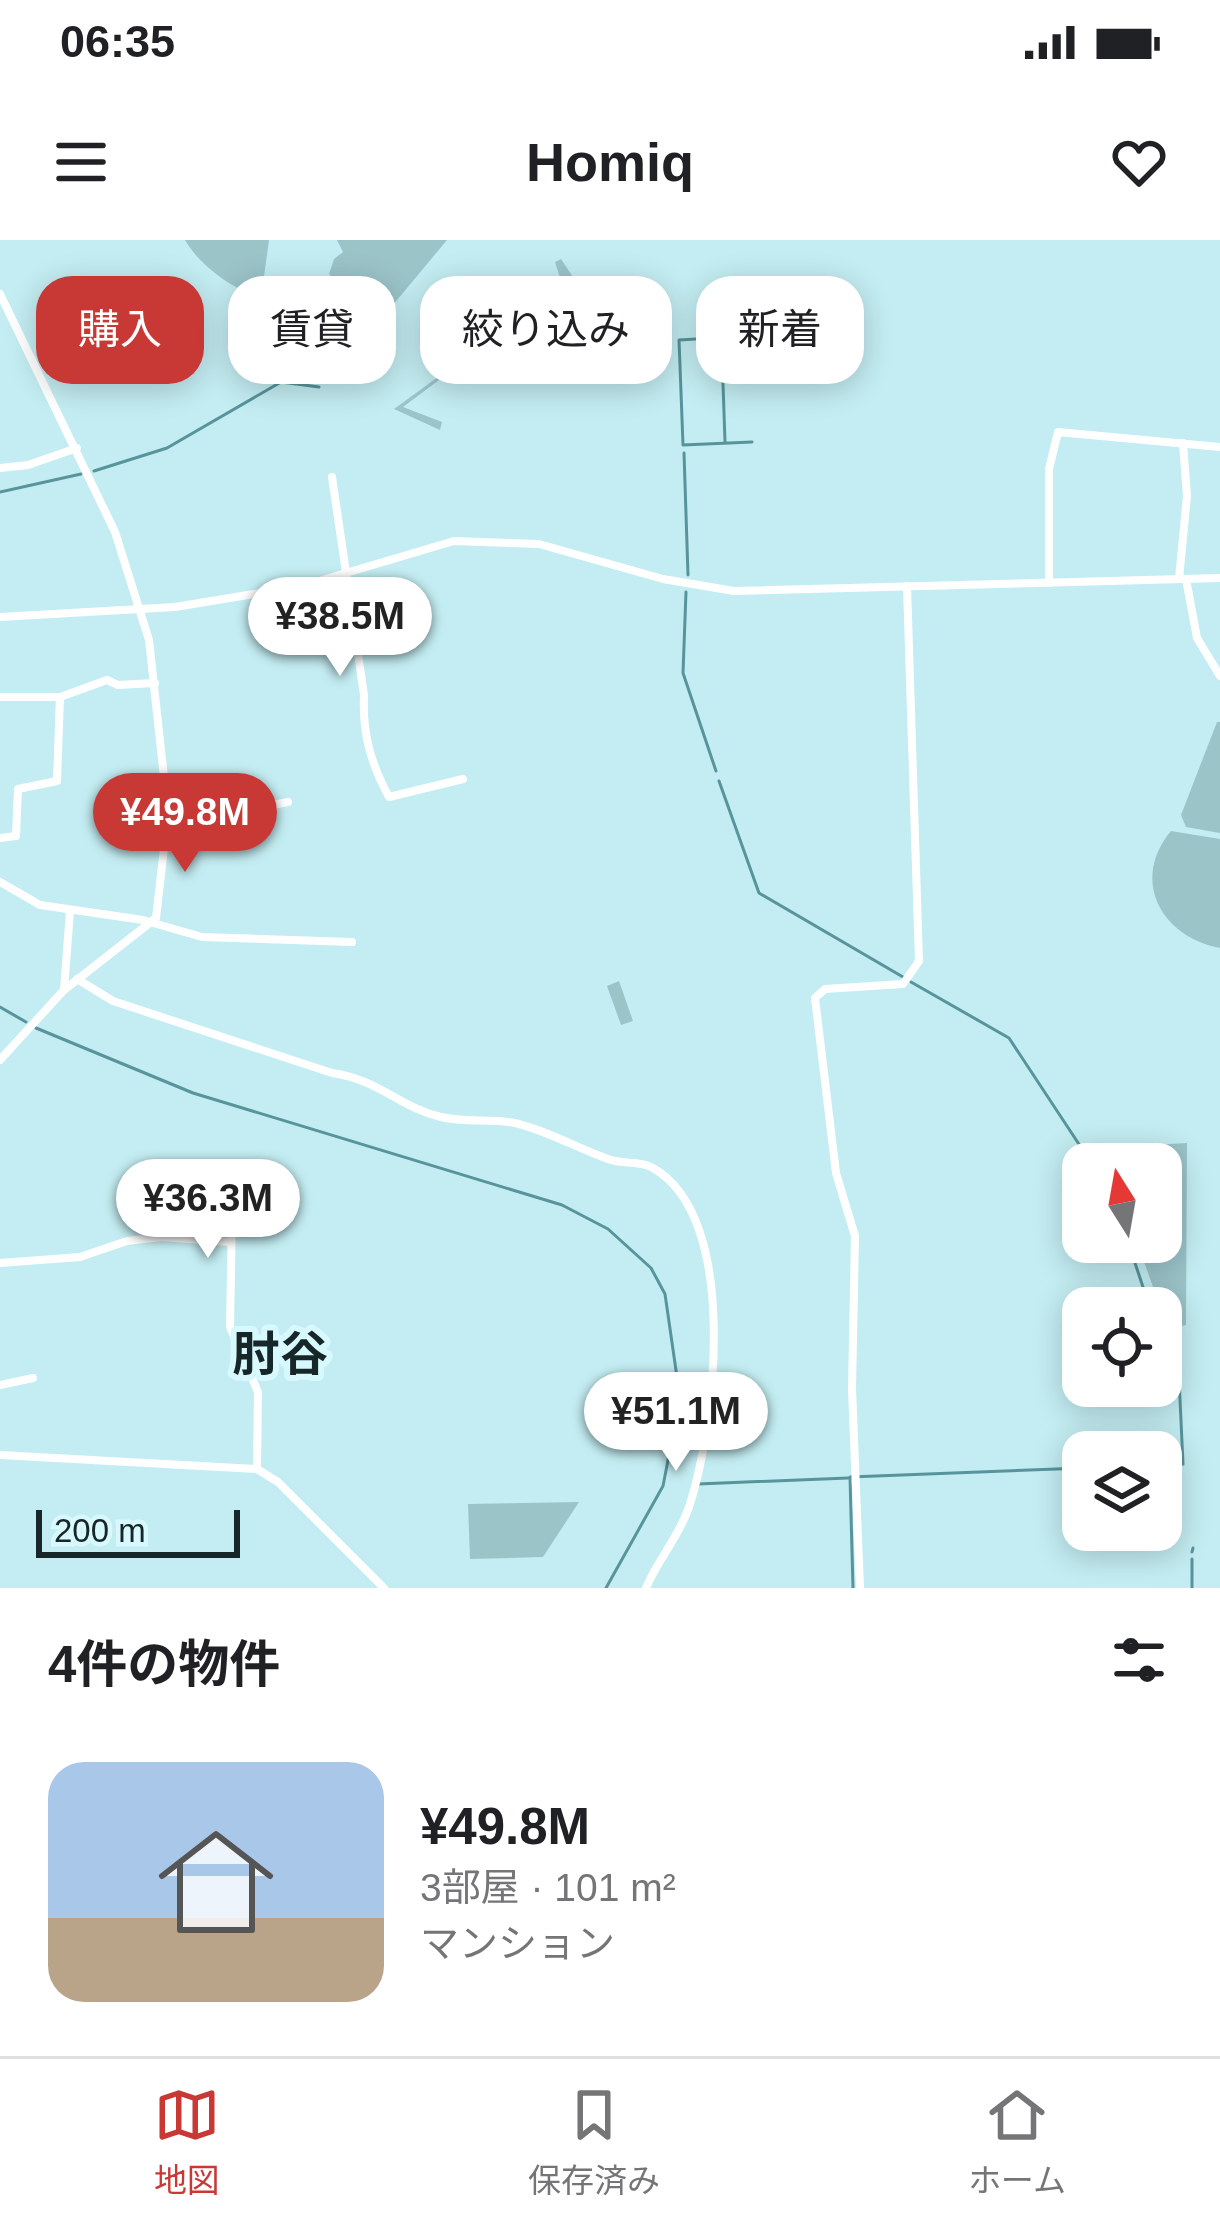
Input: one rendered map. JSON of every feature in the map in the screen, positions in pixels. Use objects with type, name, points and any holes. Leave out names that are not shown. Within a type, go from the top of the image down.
[{"type":"street","points":[[0,294],[115,532],[141,611],[168,814],[161,905],[152,923],[64,990],[0,1060]]},
{"type":"street","points":[[1049,583],[1049,469],[1058,432],[1220,447]]},
{"type":"street","points":[[1183,443],[1187,496],[1183,579],[1198,638],[1220,676]]},
{"type":"street","points":[[0,468],[21,467],[76,448]]},
{"type":"street","points":[[332,477],[367,744],[389,797],[463,779]]},
{"type":"street","points":[[0,617],[141,611],[302,586],[428,546],[490,541],[574,551],[716,589],[1220,578]]},
{"type":"street","points":[[860,1588],[855,1236],[836,1173],[815,998],[825,989],[903,984],[919,962],[907,586]]},
{"type":"street","points":[[0,697],[60,698],[102,681],[154,682]]},
{"type":"street","points":[[0,842],[17,832],[18,789],[57,781],[60,698]]},
{"type":"street","points":[[168,814],[229,814],[288,802]]},
{"type":"street","points":[[0,882],[36,904],[152,923],[202,937],[352,942]]},
{"type":"street","points":[[64,990],[70,910]]},
{"type":"street","points":[[77,979],[113,1000],[332,1073],[368,1078],[437,1116],[511,1122],[662,1175],[703,1244],[712,1291],[715,1372],[707,1437],[690,1505],[646,1588]]},
{"type":"street","points":[[232,1214],[230,1328],[259,1392],[257,1469]]},
{"type":"street","points":[[0,1263],[80,1257],[127,1241],[161,1237],[230,1243]]},
{"type":"street","points":[[0,1385],[33,1378]]},
{"type":"street","points":[[0,1455],[257,1469],[278,1482],[384,1588]]},
{"type":"shaded area","points":[[185,240],[269,240],[264,276],[228,276],[228,282]]},
{"type":"shaded area","points":[[337,240],[447,240],[396,301],[396,276],[329,274],[334,259],[343,252]]},
{"type":"shaded area","points":[[561,259],[572,276],[559,276],[555,262]]},
{"type":"shaded area","points":[[434,384],[403,407],[442,422],[440,430],[394,409]]},
{"type":"shaded area","points":[[1217,722],[1220,833],[1186,827],[1181,815]]},
{"type":"shaded area","points":[[1171,831],[1220,839],[1220,948],[1182,932],[1158,904],[1153,868]]},
{"type":"shaded area","points":[[619,981],[633,1021],[621,1025],[607,986]]},
{"type":"shaded area","points":[[1182,1143],[1187,1143],[1186,1325],[1182,1326],[1182,1287],[1153,1287],[1144,1263],[1182,1263]]},
{"type":"shaded area","points":[[579,1502],[543,1557],[470,1559],[468,1504]]},
{"type":"waterway","points":[[696,339],[679,340],[683,445],[752,442]]},
{"type":"waterway","points":[[94,471],[167,448],[281,382],[319,387]]},
{"type":"waterway","points":[[723,384],[725,442]]},
{"type":"waterway","points":[[684,453],[688,575]]},
{"type":"waterway","points":[[0,492],[81,474]]},
{"type":"waterway","points":[[686,592],[683,673],[716,771]]},
{"type":"waterway","points":[[719,781],[759,893],[903,977]]},
{"type":"waterway","points":[[911,982],[1009,1038],[1078,1143]]},
{"type":"waterway","points":[[0,1007],[26,1022]]},
{"type":"waterway","points":[[36,1028],[193,1093],[562,1205],[608,1229],[651,1268],[665,1294],[680,1398],[663,1486],[606,1588]]},
{"type":"waterway","points":[[1135,1263],[1143,1287]]},
{"type":"waterway","points":[[1180,1407],[1181,1431]]},
{"type":"waterway","points":[[1182,1442],[1182,1464]]},
{"type":"waterway","points":[[853,1588],[850,1477],[1062,1469]]},
{"type":"waterway","points":[[698,1484],[848,1478]]},
{"type":"waterway","points":[[1192,1552],[1193,1548]]},
{"type":"waterway","points":[[1192,1559],[1192,1588]]},
{"type":"district","name":"肘谷","points":[[280,1354]]}]
